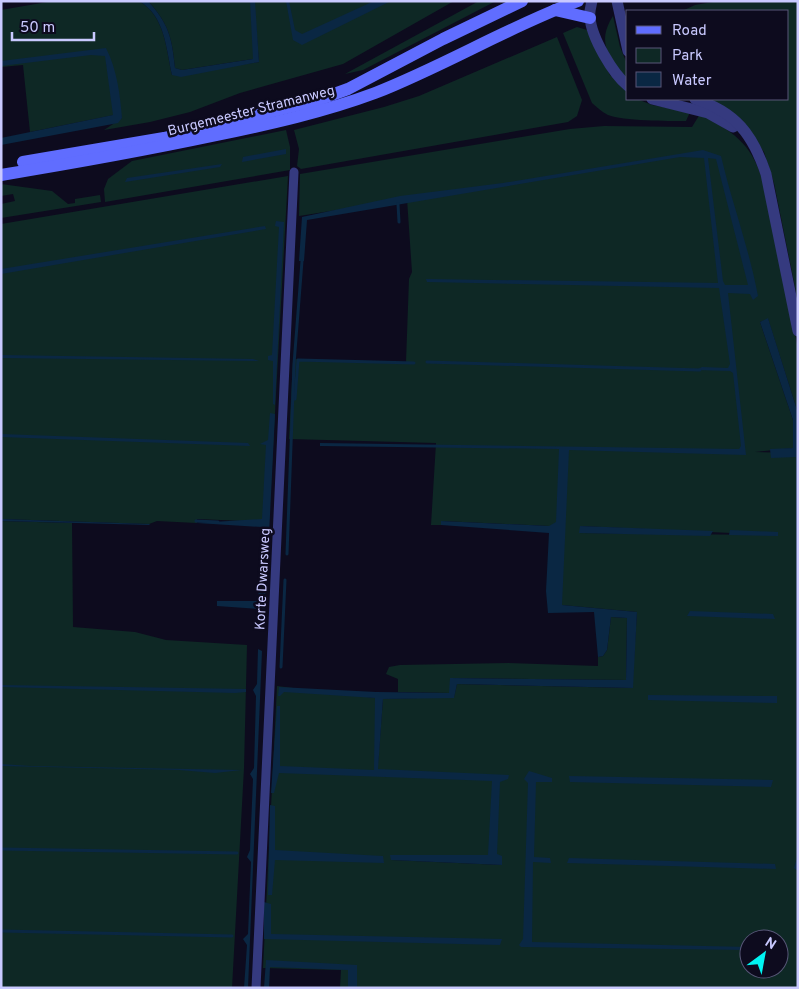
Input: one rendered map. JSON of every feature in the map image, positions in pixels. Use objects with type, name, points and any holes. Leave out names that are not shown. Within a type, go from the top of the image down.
[{"type":"main road","name":"Burgemeester Stramanweg","points":[[1,166],[164,138],[315,101],[348,89],[443,39],[522,1]]},
{"type":"main road","name":"Burgemeester Stramanweg","points":[[1,175],[169,145],[309,114],[373,94],[428,71],[554,10],[578,1]]},
{"type":"main road","points":[[554,10],[590,18]]},
{"type":"street","points":[[592,1],[590,18],[608,63],[626,84]]},
{"type":"street","points":[[617,1],[626,42]]},
{"type":"street","points":[[656,100],[708,113],[728,124],[751,142],[760,157],[766,174],[798,331]]},
{"type":"street","points":[[698,100],[709,104],[734,120],[751,136],[751,142]]},
{"type":"street","name":"Korte Dwarsweg","points":[[256,988],[294,172]]},
{"type":"green space","points":[[53,1],[139,1],[148,7],[159,24],[166,44],[172,75],[259,62],[254,1],[454,1],[343,64],[240,93],[190,112],[150,122],[104,130],[122,118],[106,60],[114,115],[30,132],[23,65],[1,67],[1,10]]},
{"type":"green space","points":[[148,1],[253,1],[253,59],[182,70],[175,68],[171,40],[165,24]]},
{"type":"green space","points":[[479,1],[496,1],[363,70],[345,74]]},
{"type":"green space","points":[[718,1],[798,1],[798,302],[774,183],[764,152],[743,124],[708,100],[789,100],[789,10],[684,10],[695,5]]},
{"type":"green space","points":[[613,16],[620,47],[626,61],[626,78],[607,50],[605,35]]},
{"type":"green space","points":[[577,27],[587,30],[610,75],[626,91],[626,100],[640,100],[652,105],[690,112],[686,121],[646,120],[615,117],[606,114],[592,103],[563,33]]},
{"type":"green space","points":[[557,37],[582,100],[577,116],[568,122],[301,169],[297,166],[299,149],[294,130],[419,96]]},
{"type":"green space","points":[[700,114],[728,130],[746,146],[758,167],[768,197],[798,349],[798,413],[768,319],[760,322],[793,420],[793,448],[755,452],[798,453],[796,702],[798,988],[340,988],[341,970],[263,968],[277,686],[375,698],[378,763],[383,699],[454,697],[457,684],[632,688],[637,612],[562,605],[549,526],[442,521],[441,525],[431,525],[436,443],[289,439],[293,359],[406,362],[409,279],[412,272],[407,199],[299,216],[300,174],[570,129],[604,126],[692,127]],"holes":[[[580,526],[776,535],[580,533]],[[391,855],[502,856],[502,865],[392,860]]]},
{"type":"green space","points":[[286,130],[290,147],[290,170],[105,202],[104,189],[108,179],[132,161]]},
{"type":"green space","points":[[288,176],[269,522],[197,519],[197,523],[157,521],[149,524],[1,519],[1,224]]},
{"type":"green space","points":[[1,184],[52,191],[68,204],[75,203],[75,199],[100,195],[101,202],[1,218],[1,204],[15,201],[13,194],[1,196]]},
{"type":"green space","points":[[1,521],[72,523],[73,627],[135,632],[166,640],[247,645],[244,768],[232,988],[1,988]]},
{"type":"green space","points":[[611,617],[627,618],[626,680],[450,678],[450,693],[398,692],[398,679],[386,674],[389,667],[400,665],[508,663],[598,666],[598,657],[603,656],[607,650]]},
{"type":"water","points":[[139,1],[148,1],[161,17],[171,40],[175,68],[182,70],[253,59],[250,1],[255,1],[259,62],[181,77],[172,75],[166,44],[159,24],[148,7]]},
{"type":"water","points":[[286,1],[289,1],[295,30],[302,34],[374,1],[391,1],[302,45],[293,40]]},
{"type":"water","points":[[106,48],[113,65],[119,91],[122,118],[118,123],[1,145],[1,138],[113,115],[105,56],[91,55],[1,66],[1,61]]},
{"type":"water","points":[[286,149],[286,154],[242,162],[243,157]]},
{"type":"water","points":[[703,150],[721,156],[758,296],[753,300],[750,294],[728,293],[746,455],[569,450],[562,605],[637,612],[633,688],[457,684],[454,698],[383,699],[378,769],[509,775],[508,779],[500,782],[497,854],[502,856],[502,865],[391,860],[390,855],[488,855],[492,781],[279,773],[274,793],[271,793],[277,706],[280,706],[280,766],[374,770],[375,698],[284,692],[278,696],[279,687],[376,692],[449,693],[450,678],[626,680],[627,618],[611,617],[607,650],[603,656],[598,657],[594,612],[548,613],[546,591],[549,533],[441,525],[441,521],[549,526],[556,522],[559,449],[320,446],[320,443],[739,449],[741,446],[733,373],[730,371],[696,370],[702,367],[728,368],[730,364],[719,288],[427,282],[426,279],[718,283],[704,158],[680,157],[307,220],[304,261],[299,261],[302,217],[400,196],[503,183]],"holes":[[[708,158],[716,159],[748,285],[725,285],[723,281]]]},
{"type":"water","points":[[222,164],[220,167],[125,182],[127,178]]},
{"type":"water","points":[[276,221],[284,222],[275,405],[273,404],[273,361],[268,360],[268,356],[272,355],[279,227],[275,226]]},
{"type":"water","points":[[265,226],[266,229],[1,274],[1,269]]},
{"type":"water","points":[[768,318],[798,413],[798,871],[794,868],[797,858],[796,457],[771,458],[770,449],[793,448],[793,420],[760,322]]},
{"type":"water","points":[[1,355],[253,359],[259,361],[1,358]]},
{"type":"water","points":[[270,413],[275,414],[268,555],[262,555],[262,527],[197,523],[262,519],[266,445],[260,444],[268,440]]},
{"type":"water","points":[[1,434],[248,443],[250,446],[1,437]]},
{"type":"water","points":[[1,519],[149,524],[150,525],[1,521]]},
{"type":"water","points":[[580,526],[713,531],[710,536],[579,533]]},
{"type":"water","points":[[730,530],[778,532],[778,536],[729,535]]},
{"type":"water","points":[[260,573],[266,573],[264,631],[260,630],[259,609],[217,606],[217,601],[258,601]]},
{"type":"water","points":[[690,611],[773,614],[775,619],[687,616]]},
{"type":"water","points":[[258,649],[262,651],[248,988],[244,988],[247,945],[243,939],[248,934],[251,862],[247,857],[250,850],[253,779],[250,774],[254,768],[256,696],[253,690],[257,684]]},
{"type":"water","points":[[1,685],[246,689],[246,692],[1,687]]},
{"type":"water","points":[[648,695],[777,696],[777,703],[648,700]]},
{"type":"water","points":[[1,764],[242,770],[215,773],[179,770],[1,766]]},
{"type":"water","points":[[529,771],[552,778],[552,782],[536,782],[534,857],[550,858],[551,863],[533,862],[532,942],[739,947],[739,950],[521,947],[519,945],[523,939],[528,783],[524,779]]},
{"type":"water","points":[[569,776],[773,780],[771,787],[570,782]]},
{"type":"water","points":[[270,805],[275,806],[275,850],[383,856],[384,863],[275,860],[272,895],[268,895]]},
{"type":"water","points":[[569,858],[775,864],[776,869],[567,863]]},
{"type":"water","points":[[264,902],[271,904],[271,934],[502,939],[500,945],[264,939]]},
{"type":"water","points":[[266,960],[357,965],[357,988],[348,988],[348,970],[270,967],[269,988],[264,988]]},
{"type":"waterway","points":[[398,204],[399,222]]},
{"type":"waterway","points":[[287,554],[294,364],[302,261]]},
{"type":"waterway","points":[[295,399],[298,360],[414,363]]},
{"type":"waterway","points":[[427,362],[700,370]]},
{"type":"waterway","points":[[196,521],[218,522]]},
{"type":"waterway","points":[[281,667],[285,580]]},
{"type":"waterway","points":[[1,849],[237,853]]},
{"type":"waterway","points":[[1,931],[232,936]]}]
